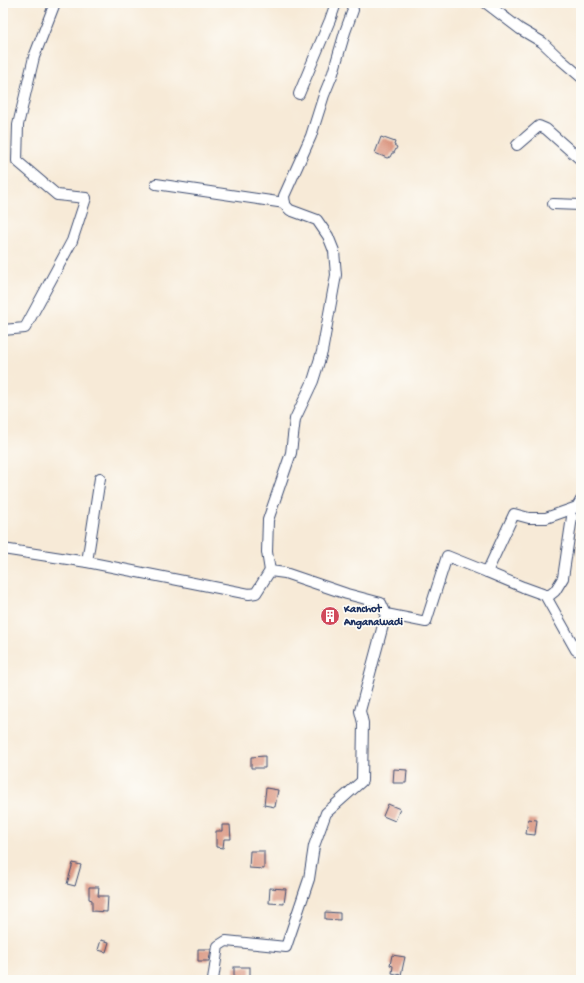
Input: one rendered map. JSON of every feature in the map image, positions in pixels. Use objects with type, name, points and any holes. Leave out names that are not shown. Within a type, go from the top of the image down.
[{"type":"street","points":[[3,330],[25,328],[72,242],[86,198],[56,195],[17,161],[18,125],[34,57],[55,3]]},
{"type":"street","points":[[299,94],[336,3]]},
{"type":"street","points":[[3,549],[87,562],[249,594],[256,594],[270,571],[267,552],[268,520],[291,453],[295,420],[313,381],[322,352],[336,275],[334,252],[328,236],[317,220],[290,210],[285,206],[284,196],[311,136],[324,95],[333,73],[353,10],[351,3]]},
{"type":"street","points":[[486,3],[520,29],[542,42],[581,77]]},
{"type":"street","points":[[516,145],[540,126],[546,129],[581,160]]},
{"type":"street","points":[[156,184],[285,203]]},
{"type":"street","points":[[553,204],[581,205]]},
{"type":"street","points":[[87,562],[100,478]]},
{"type":"street","points":[[487,572],[514,514],[529,518],[546,518],[577,507],[581,500]]},
{"type":"street","points":[[386,614],[426,622],[447,556],[523,587],[545,595],[550,595],[555,591],[563,578],[572,517]]},
{"type":"street","points":[[213,980],[218,946],[226,941],[286,947],[310,879],[314,846],[326,814],[362,781],[363,723],[360,711],[386,614],[380,603],[347,594],[285,573],[270,571]]},
{"type":"street","points":[[545,595],[576,650],[581,652]]},
{"type":"building","points":[[381,137],[395,142],[394,145],[397,147],[390,157],[387,158],[375,153]]},
{"type":"building","points":[[265,756],[265,768],[251,768],[251,757]]},
{"type":"building","points":[[394,769],[407,770],[406,783],[393,783]]},
{"type":"building","points":[[266,788],[278,790],[275,807],[264,805]]},
{"type":"building","points":[[388,804],[400,809],[395,821],[383,816]]},
{"type":"building","points":[[528,819],[537,820],[535,835],[526,834]]},
{"type":"building","points":[[222,825],[230,825],[231,839],[224,839],[223,848],[216,847],[216,831],[222,831]]},
{"type":"building","points":[[250,851],[264,851],[264,869],[249,868]]},
{"type":"building","points":[[73,863],[81,865],[75,886],[67,884]]},
{"type":"building","points":[[89,887],[99,887],[98,896],[108,896],[107,912],[92,911],[92,900],[89,899]]},
{"type":"building","points":[[270,888],[286,889],[284,904],[269,903]]},
{"type":"building","points":[[325,912],[340,913],[340,920],[325,919]]},
{"type":"building","points":[[101,940],[109,942],[106,952],[98,950]]},
{"type":"building","points":[[198,949],[211,949],[209,961],[198,961]]},
{"type":"building","points":[[392,955],[405,957],[401,975],[392,973],[393,966],[390,965]]},
{"type":"building","points":[[234,967],[250,967],[250,980],[234,980]]},
{"type":"place","name":"Kanchot Anganawadi","points":[[330,616]]}]
